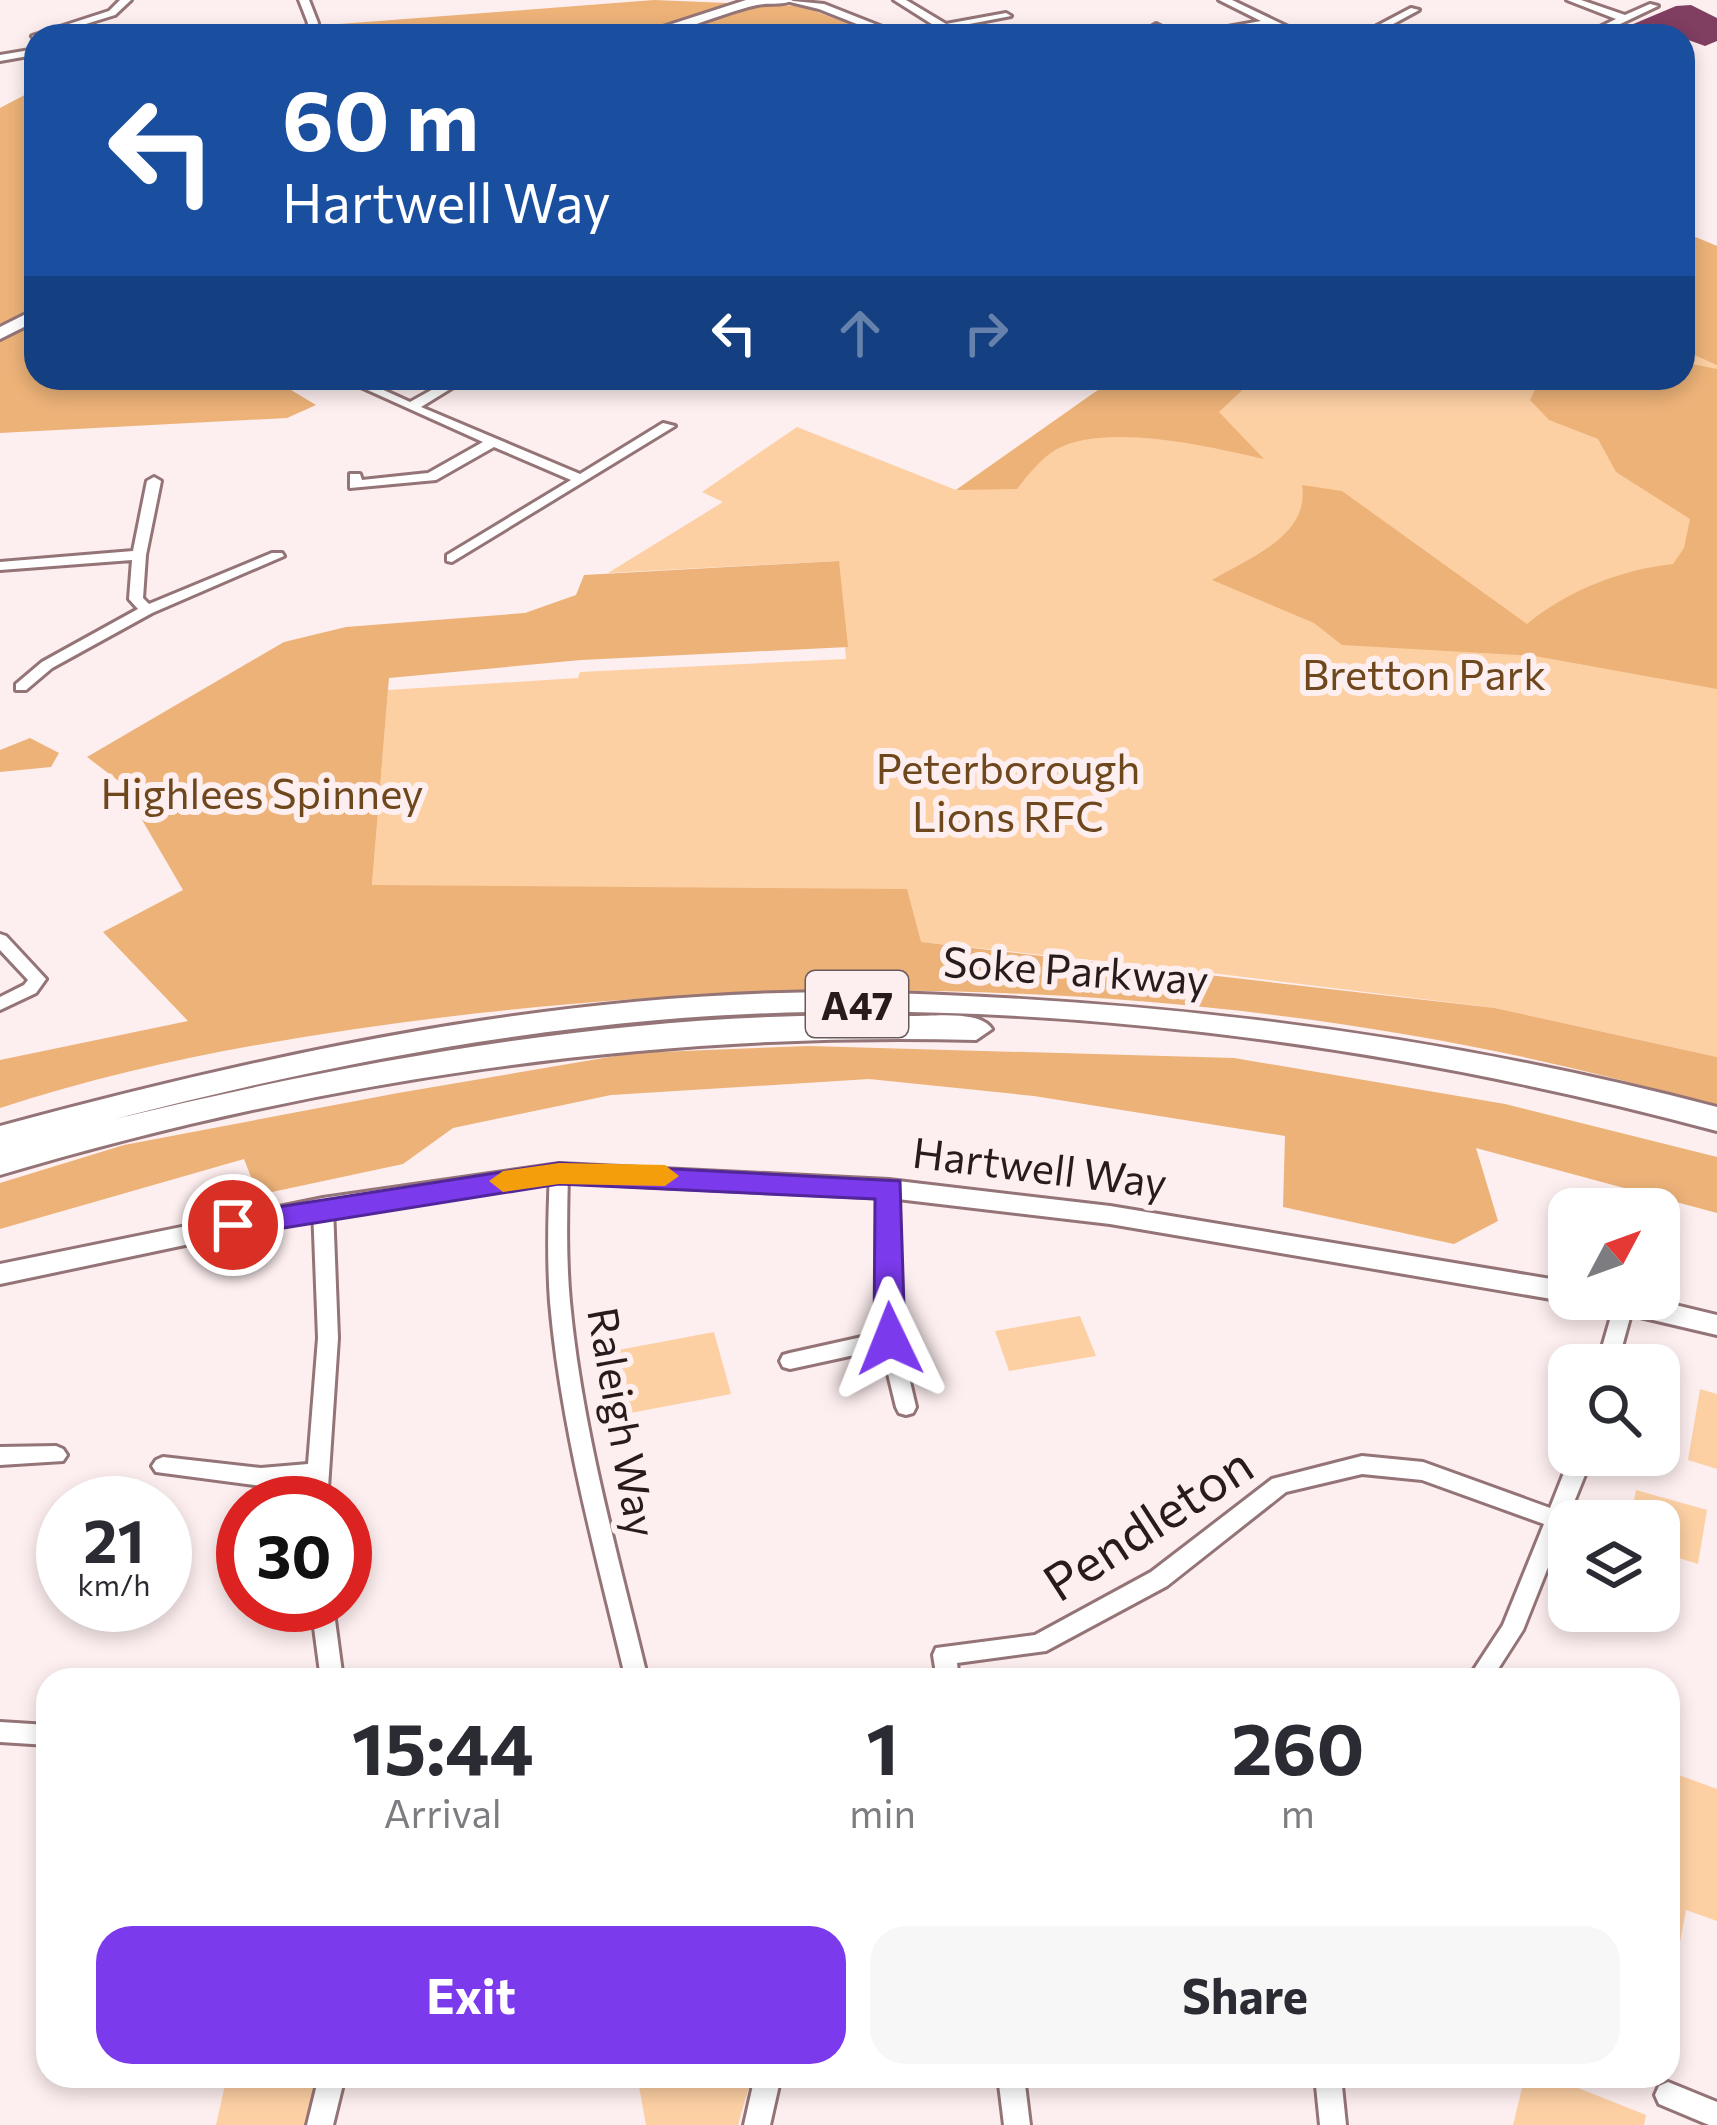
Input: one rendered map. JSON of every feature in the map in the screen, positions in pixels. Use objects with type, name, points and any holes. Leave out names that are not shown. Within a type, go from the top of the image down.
[{"type":"highway","name":"Soke Parkway","points":[[0,1138],[158,1094],[382,1047],[658,1009],[911,1003],[1174,1018],[1353,1040],[1478,1061],[1717,1119]]},
{"type":"highway","name":"Soke Parkway","points":[[0,1163],[160,1120],[396,1070],[678,1033],[933,1027],[1182,1040],[1358,1063],[1503,1089],[1717,1141]]},
{"type":"street","points":[[65,24],[112,13],[126,0]]},
{"type":"street","points":[[710,11],[726,0]]},
{"type":"street","points":[[675,24],[754,0],[817,3],[869,24]]},
{"type":"street","points":[[899,0],[939,24]]},
{"type":"street","points":[[1223,0],[1276,24]]},
{"type":"street","points":[[1238,6],[1260,0]]},
{"type":"street","points":[[1572,0],[1627,20],[1617,24]]},
{"type":"street","points":[[1623,18],[1653,6]]},
{"type":"street","points":[[1389,24],[1412,13]]},
{"type":"street","points":[[961,24],[1006,16]]},
{"type":"street","points":[[1258,24],[1271,22]]},
{"type":"street","points":[[373,390],[581,479]]},
{"type":"street","points":[[411,407],[441,390]]},
{"type":"street","points":[[465,555],[581,479],[664,433]]},
{"type":"street","points":[[355,477],[355,485],[416,481],[493,442]]},
{"type":"street","points":[[147,610],[136,599],[139,555],[154,481]]},
{"type":"street","points":[[0,566],[139,555]]},
{"type":"street","points":[[21,687],[47,665],[147,610],[277,556]]},
{"type":"street","points":[[0,940],[37,979],[0,1004]]},
{"type":"street","name":"Hartwell Way","points":[[0,1274],[323,1208],[559,1173],[890,1189],[1110,1215],[1548,1288]]},
{"type":"street","name":"Raleigh Way","points":[[559,1173],[564,1336],[597,1509],[635,1668]]},
{"type":"street","points":[[890,1189],[890,1339],[906,1407]]},
{"type":"street","points":[[316,1476],[328,1338],[323,1208]]},
{"type":"street","points":[[1680,1316],[1717,1325]]},
{"type":"street","points":[[790,1360],[890,1339]]},
{"type":"street","points":[[0,1456],[56,1455]]},
{"type":"street","name":"Pendleton","points":[[946,1668],[944,1655],[1038,1644],[1159,1579],[1280,1485],[1362,1465],[1423,1471],[1548,1516]]},
{"type":"street","points":[[163,1466],[261,1477],[316,1472]]},
{"type":"street","points":[[1486,1668],[1513,1630],[1548,1546]]},
{"type":"street","points":[[326,1632],[330,1668]]},
{"type":"street","points":[[0,1732],[36,1734]]},
{"type":"street","points":[[320,2125],[329,2088]]},
{"type":"street","points":[[758,2125],[766,2088]]},
{"type":"street","points":[[1012,2088],[1017,2125]]},
{"type":"street","points":[[1329,2088],[1333,2125]]},
{"type":"street","points":[[1668,2095],[1717,2115]]},
{"type":"green space","points":[[654,0],[801,6],[850,24],[339,24]]},
{"type":"green space","points":[[24,95],[24,390],[291,390],[316,405],[287,418],[0,433],[0,108]]},
{"type":"green space","name":"Bretton Park","points":[[1695,237],[1717,246],[1717,1057],[1495,1008],[1187,970],[372,885],[388,690],[578,678],[580,672],[846,659],[838,561],[608,573],[723,502],[702,492],[797,427],[956,490],[1098,390],[1695,390]]},
{"type":"green space","points":[[1695,237],[1717,246],[1717,365],[1695,355]]},
{"type":"green space","points":[[1695,364],[1717,369],[1717,689],[1535,656],[1342,645],[1314,623],[1212,580],[1287,531],[1302,503],[1302,485],[1342,491],[1527,624],[1559,601],[1596,584],[1673,564],[1684,548],[1690,519],[1616,472],[1598,439],[1549,420],[1530,400],[1535,390],[1695,390]]},
{"type":"green space","points":[[1098,390],[1242,390],[1219,412],[1264,459],[1159,439],[1102,437],[1057,449],[1017,489],[956,490]]},
{"type":"green space","name":"Highlees Spinney","points":[[839,561],[848,647],[581,660],[389,678],[372,885],[907,889],[921,942],[1495,1008],[1717,1057],[1717,1106],[1566,1067],[1413,1036],[1258,1013],[1103,998],[947,991],[634,999],[418,1020],[177,1061],[0,1108],[0,1060],[188,1021],[103,932],[183,890],[120,782],[87,757],[284,642],[346,627],[525,613],[576,595],[584,575]]},
{"type":"green space","points":[[30,738],[59,753],[51,767],[0,772],[0,750]]},
{"type":"green space","points":[[809,1046],[1234,1058],[1505,1104],[1717,1157],[1717,1213],[1680,1203],[1680,1188],[1624,1188],[1476,1148],[1498,1221],[1454,1244],[1283,1207],[1285,1136],[1034,1096],[869,1079],[611,1095],[453,1128],[403,1164],[258,1195],[244,1159],[0,1229],[0,1183],[124,1145],[633,1053]]},
{"type":"green space","points":[[1080,1316],[1096,1356],[1009,1371],[995,1331]]},
{"type":"green space","points":[[714,1332],[731,1394],[630,1413],[624,1382],[599,1386],[592,1355]]},
{"type":"green space","points":[[1700,1389],[1717,1394],[1717,1469],[1688,1460]]},
{"type":"green space","points":[[1636,1490],[1672,1500],[1634,1500]]},
{"type":"green space","points":[[1680,1502],[1707,1510],[1698,1564],[1680,1558]]},
{"type":"green space","points":[[1680,1775],[1717,1789],[1717,1921],[1686,1910],[1680,1942]]},
{"type":"green space","points":[[224,2088],[317,2088],[309,2125],[216,2125]]},
{"type":"green space","points":[[639,2088],[749,2088],[738,2125],[646,2125]]},
{"type":"green space","points":[[1522,2088],[1578,2088],[1646,2115],[1644,2125],[1513,2125]]},
{"type":"building","points":[[1691,5],[1717,18],[1717,41],[1705,46],[1695,42],[1695,24],[1633,24],[1676,6]]},
{"type":"slow traffic","points":[[503,1181],[559,1173],[665,1176]]},
{"type":"route","points":[[233,1225],[559,1173],[724,1177],[890,1189],[890,1339]]},
{"type":"park label","name":"Peterborough Lions RFC","points":[[1008,791]]}]
